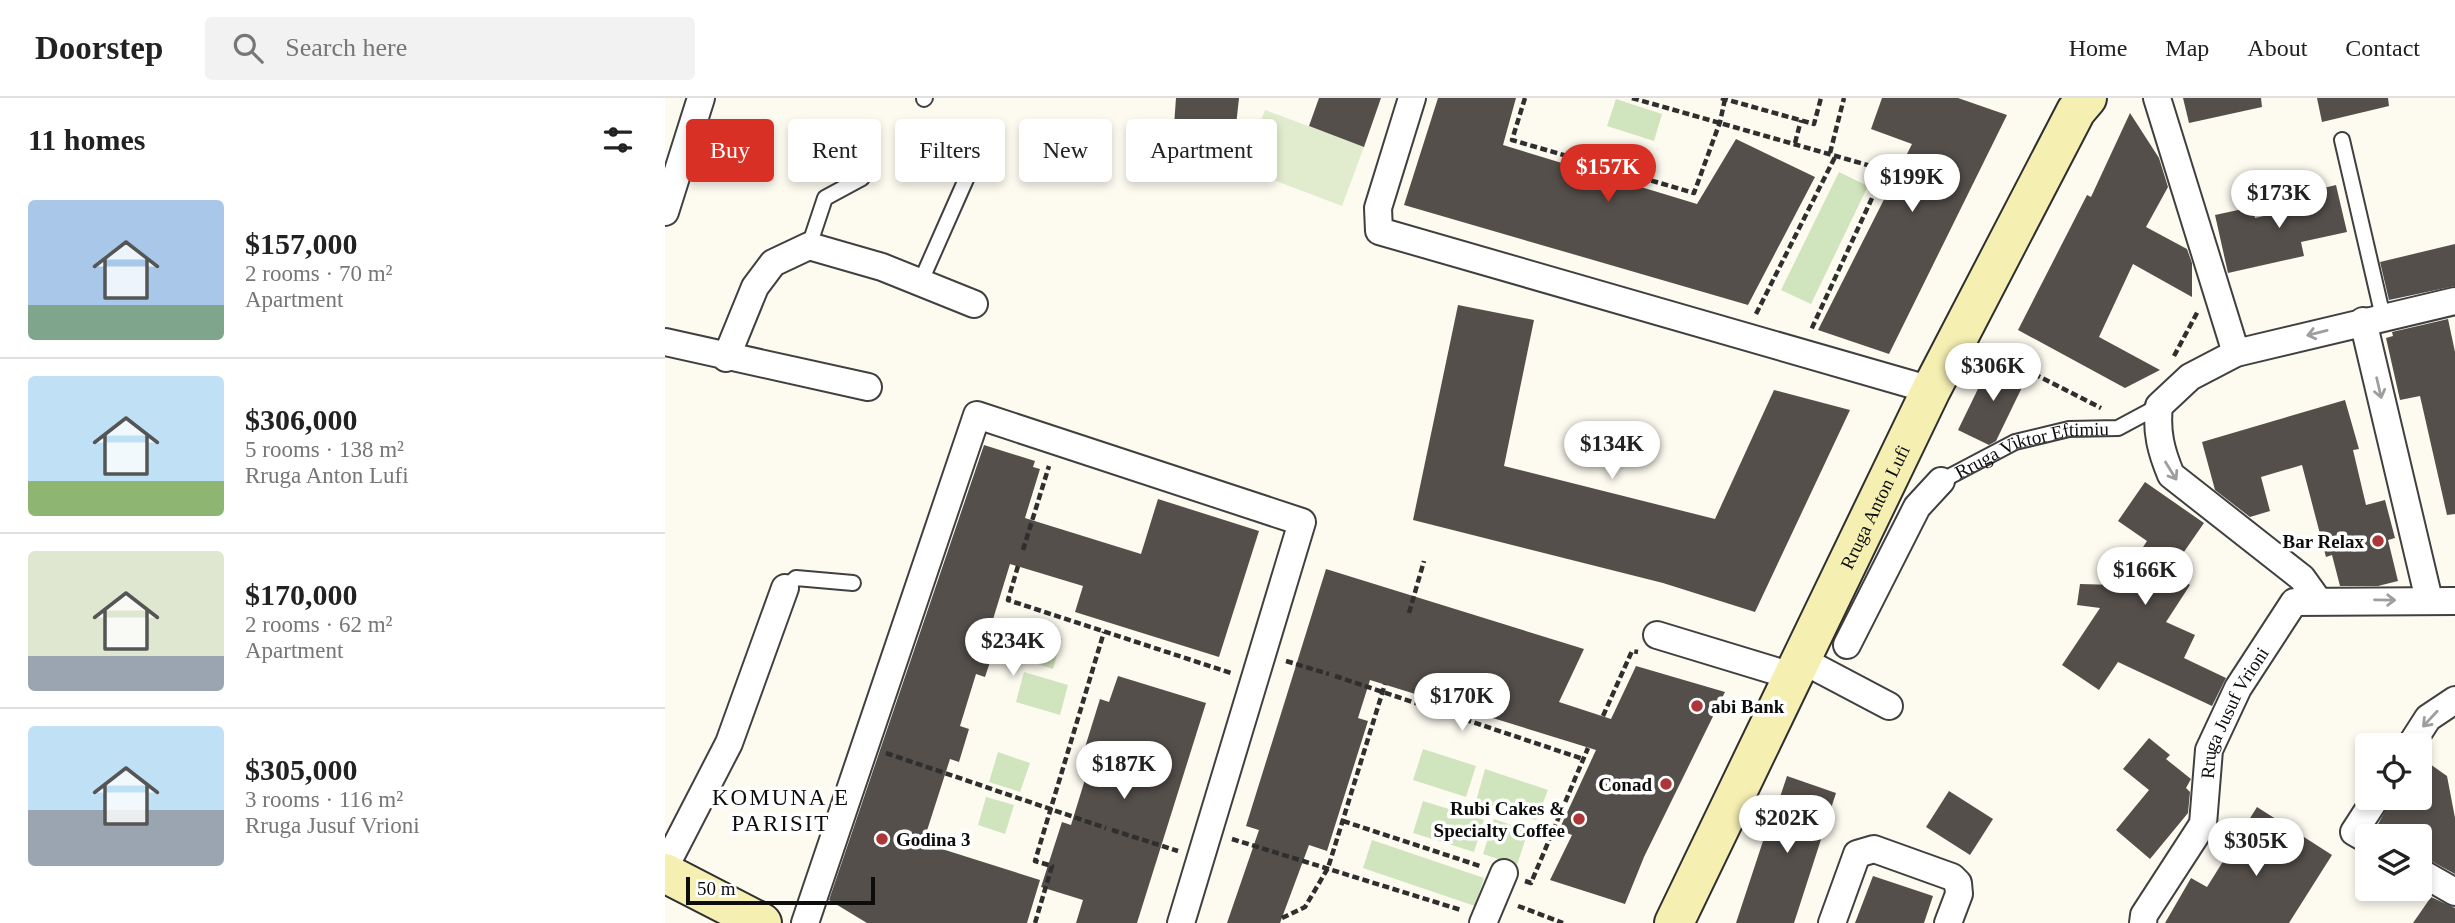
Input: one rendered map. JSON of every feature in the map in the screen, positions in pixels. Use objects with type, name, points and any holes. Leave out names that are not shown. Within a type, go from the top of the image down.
[{"type":"street","points":[[665,212],[701,98]]},
{"type":"street","points":[[1412,98],[1378,208],[1379,231],[1931,390]]},
{"type":"street","name":"Rruga Anton Lufi","points":[[1674,923],[1931,390],[2076,111],[2087,98]]},
{"type":"street","points":[[2157,98],[2236,352]]},
{"type":"street","points":[[726,358],[755,287],[773,263],[809,246],[921,281],[974,304]]},
{"type":"street","name":"Rruga Viktor Eftimiu","points":[[2159,406],[2190,377],[2236,352],[2455,301]]},
{"type":"street","points":[[2373,319],[2429,600]]},
{"type":"street","points":[[665,342],[726,358],[868,387]]},
{"type":"street","points":[[2159,406],[2156,426],[2161,450],[2171,475],[2302,578],[2317,600],[2455,601]]},
{"type":"street","points":[[805,923],[977,415],[1302,523],[1181,923]]},
{"type":"street","name":"Rruga Viktor Eftimiu","points":[[1847,645],[1917,507],[1941,481]]},
{"type":"street","points":[[665,867],[729,743],[785,588]]},
{"type":"street","name":"Rruga Jusuf Vrioni","points":[[2143,923],[2144,915],[2203,824],[2209,750],[2238,688],[2294,602],[2317,600]]},
{"type":"street","points":[[1657,635],[1796,668],[1889,706]]},
{"type":"street","points":[[2418,733],[2428,718],[2455,699]]},
{"type":"street","points":[[1832,923],[1857,854],[1874,849],[1952,877],[1958,883],[1959,894],[1948,923]]},
{"type":"street","points":[[665,873],[762,923]]},
{"type":"street","points":[[2432,879],[2455,892]]},
{"type":"lane","points":[[2342,140],[2373,319]]},
{"type":"lane","points":[[809,246],[825,198],[855,182]]},
{"type":"lane","points":[[921,281],[965,182]]},
{"type":"lane","name":"Rruga Viktor Eftimiu","points":[[1941,481],[2015,442],[2053,432],[2112,429],[2159,406]]},
{"type":"lane","points":[[785,588],[796,578],[853,583]]},
{"type":"path","points":[[1525,98],[1512,140],[1694,192],[1720,122],[1723,99],[1814,124],[1821,98]]},
{"type":"path","points":[[1632,98],[1885,170],[1801,352]]},
{"type":"path","points":[[1830,153],[1844,98]]},
{"type":"path","points":[[1795,143],[1801,120]]},
{"type":"path","points":[[1520,150],[1522,143]]},
{"type":"path","points":[[1744,336],[1836,155]]},
{"type":"path","points":[[1670,195],[1673,187]]},
{"type":"path","points":[[2170,363],[2205,298],[2213,275]]},
{"type":"path","points":[[1986,350],[2128,422]]},
{"type":"path","points":[[1023,550],[1057,442]]},
{"type":"path","points":[[1409,613],[1424,561]]},
{"type":"path","points":[[1018,566],[1008,600],[1255,681]]},
{"type":"path","points":[[1035,923],[1052,866],[1035,861],[1104,632]]},
{"type":"path","points":[[1603,716],[1632,651]]},
{"type":"path","points":[[1263,654],[1329,674]]},
{"type":"path","points":[[1335,676],[1583,759]]},
{"type":"path","points":[[1282,918],[1304,907],[1328,868],[1385,684]]},
{"type":"path","points":[[866,746],[1106,828]]},
{"type":"path","points":[[1492,903],[1531,883],[1588,748]]},
{"type":"path","points":[[1342,821],[1492,903]]},
{"type":"path","points":[[1112,830],[1201,859]]},
{"type":"path","points":[[1209,831],[1328,868],[1492,903],[1563,923]]},
{"type":"green space","points":[[1616,99],[1662,114],[1654,141],[1607,126]]},
{"type":"green space","points":[[1265,110],[1364,147],[1342,206],[1277,181],[1277,119],[1261,119]]},
{"type":"green space","points":[[1839,172],[1868,186],[1811,304],[1781,290]]},
{"type":"green space","points":[[1037,630],[1062,638],[1053,669],[1028,661]]},
{"type":"green space","points":[[1024,672],[1068,685],[1060,715],[1016,702]]},
{"type":"green space","points":[[1423,749],[1476,766],[1466,797],[1413,780]]},
{"type":"green space","points":[[998,752],[1030,763],[1020,792],[989,782]]},
{"type":"green space","points":[[1485,769],[1548,790],[1536,820],[1476,801]]},
{"type":"green space","points":[[986,797],[1014,805],[1005,834],[978,825]]},
{"type":"green space","points":[[1423,801],[1484,820],[1474,852],[1413,833]]},
{"type":"green space","points":[[1494,819],[1528,831],[1517,865],[1483,854]]},
{"type":"green space","points":[[1372,840],[1484,878],[1475,906],[1363,868]]},
{"type":"building","points":[[1176,98],[1239,98],[1237,119],[1174,119]]},
{"type":"building","points":[[1319,98],[1381,98],[1364,147],[1309,126]]},
{"type":"building","points":[[1438,98],[1516,98],[1503,145],[1697,204],[1736,139],[1815,177],[1748,305],[1404,205]]},
{"type":"building","points":[[1882,98],[1958,98],[2007,115],[1889,354],[1818,330],[1912,144],[1871,129]]},
{"type":"building","points":[[2183,98],[2261,98],[2262,107],[2189,123]]},
{"type":"building","points":[[2317,98],[2388,98],[2389,106],[2322,122]]},
{"type":"building","points":[[2130,113],[2159,158],[2168,187],[2146,227],[2187,249],[2192,263],[2192,297],[2133,264],[2099,337],[2160,370],[2125,388],[2018,330],[2087,195],[2091,197]]},
{"type":"building","points":[[2336,185],[2347,232],[2301,242],[2304,256],[2228,273],[2215,215],[2252,207],[2255,218],[2294,209],[2291,196]]},
{"type":"building","points":[[2455,244],[2455,286],[2389,300],[2380,262]]},
{"type":"building","points":[[1458,305],[1534,320],[1504,466],[1715,519],[1774,390],[1850,410],[1755,612],[1663,583],[1413,520]]},
{"type":"building","points":[[2448,319],[2455,352],[2455,514],[2447,515],[2420,396],[2400,400],[2386,338],[2393,336],[2392,332]]},
{"type":"building","points":[[1992,360],[2027,377],[1996,441],[1989,445],[1958,430]]},
{"type":"building","points":[[2345,400],[2359,449],[2353,450],[2366,505],[2385,500],[2395,538],[2388,540],[2398,581],[2378,586],[2340,586],[2332,555],[2326,557],[2302,465],[2261,477],[2270,511],[2250,517],[2215,490],[2202,442]]},
{"type":"building","points":[[984,445],[1035,461],[1033,467],[1040,469],[1025,518],[1141,554],[1158,499],[1259,531],[1219,657],[1075,612],[1083,586],[1010,564],[990,629],[1000,632],[985,677],[976,674],[960,726],[969,729],[959,762],[950,759],[923,843],[1040,880],[1027,923],[867,923],[829,900]]},
{"type":"building","points":[[2145,482],[2204,523],[2170,572],[2190,585],[2166,622],[2195,635],[2184,658],[2226,678],[2212,706],[2118,662],[2099,690],[2062,665],[2100,608],[2077,605],[2080,584],[2118,585],[2147,541],[2118,521]]},
{"type":"building","points":[[1326,569],[1584,649],[1559,702],[1611,719],[1636,666],[1725,692],[1644,857],[1625,904],[1550,880],[1572,835],[1559,830],[1596,750],[1370,680],[1358,718],[1368,721],[1327,851],[1309,845],[1280,923],[1227,923],[1259,830],[1246,826]]},
{"type":"building","points":[[1118,676],[1206,703],[1137,923],[1076,923],[1083,900],[1041,887],[1062,822],[1071,825],[1091,760],[1082,757],[1100,699],[1109,702]]},
{"type":"building","points":[[2149,738],[2170,755],[2166,759],[2191,779],[2186,788],[2190,792],[2188,813],[2150,859],[2116,830],[2149,790],[2123,769]]},
{"type":"building","points":[[2432,765],[2447,776],[2455,818],[2455,874],[2432,862],[2432,824],[2378,824],[2386,810],[2432,810]]},
{"type":"building","points":[[1787,776],[1836,793],[1794,923],[1736,923],[1765,835],[1771,828],[1781,801],[1779,800]]},
{"type":"building","points":[[1949,791],[1993,819],[1970,855],[1926,827]]},
{"type":"building","points":[[2257,807],[2332,855],[2289,923],[2165,923],[2191,878],[2207,887]]},
{"type":"building","points":[[1873,876],[1933,896],[1924,923],[1855,923]]},
{"type":"building","points":[[2432,897],[2455,908],[2455,923],[2413,923],[2428,901],[2432,901]]},
{"type":"place","name":"Bar Relax","points":[[2378,541]]},
{"type":"place","name":"abi Bank","points":[[1697,706]]},
{"type":"place","name":"Conad","points":[[1666,784]]},
{"type":"place","name":"Rubi Cakes & Specialty Coffee","points":[[1579,819]]},
{"type":"place","name":"Godina 3","points":[[882,839]]},
{"type":"district","name":"KOMUNA E PARISIT","points":[[781,810]]}]
